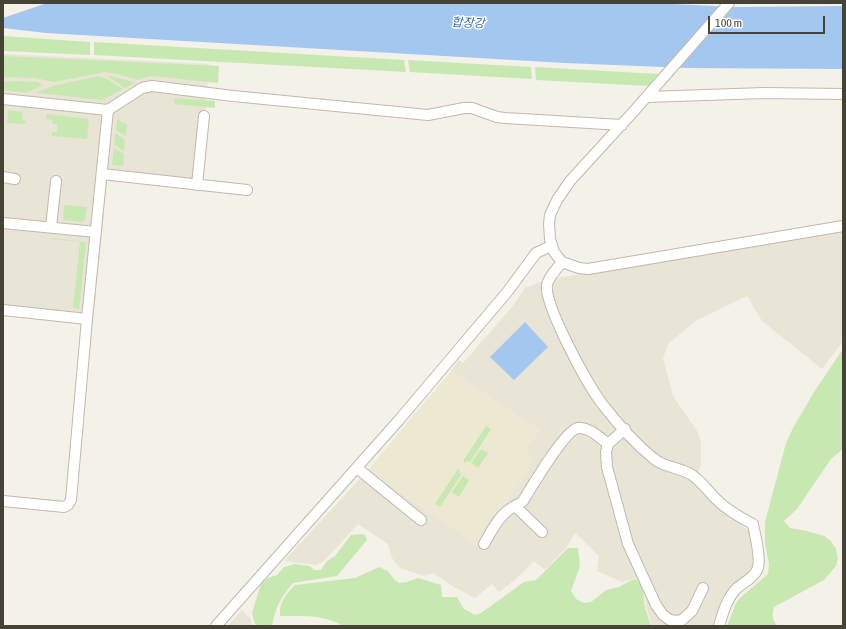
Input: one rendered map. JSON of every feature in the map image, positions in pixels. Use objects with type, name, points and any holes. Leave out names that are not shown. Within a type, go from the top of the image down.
[{"type":"street","points":[[729,3],[622,125],[570,181],[557,200],[550,215],[549,233],[551,246],[554,252],[562,262],[579,268],[588,269],[843,226]]},
{"type":"street","points":[[3,99],[108,110],[142,88],[152,86],[233,96],[428,115],[464,108],[472,108],[497,117],[505,118],[622,125]]},
{"type":"street","points":[[647,97],[764,93],[843,94]]},
{"type":"street","points":[[3,501],[64,507],[68,505],[71,500],[108,110]]},
{"type":"street","points":[[197,185],[204,116]]},
{"type":"street","points":[[102,174],[247,190]]},
{"type":"street","points":[[3,177],[15,179]]},
{"type":"street","points":[[51,227],[56,181]]},
{"type":"street","points":[[3,222],[96,232]]},
{"type":"street","points":[[216,626],[357,468],[492,312],[536,253],[551,246]]},
{"type":"street","points":[[562,262],[549,279],[547,286],[549,299],[555,316],[574,357],[599,400],[654,459],[662,464],[691,475],[727,509],[738,517],[753,524],[758,552],[759,564],[757,571],[736,589],[729,598],[719,626]]},
{"type":"street","points":[[3,310],[87,319]]},
{"type":"street","points":[[484,544],[499,520],[510,508],[523,501],[549,460],[575,429],[586,429],[608,444]]},
{"type":"street","points":[[625,429],[608,444],[606,452],[607,467],[628,544],[656,605],[662,615],[670,620],[682,620],[692,611],[704,588]]},
{"type":"street","points":[[357,468],[402,503],[421,520]]},
{"type":"street","points":[[516,506],[542,532]]},
{"type":"shaded area","points":[[3,54],[209,64],[201,179],[108,171],[93,323],[3,315]]},
{"type":"shaded area","points":[[843,231],[843,341],[822,369],[762,321],[747,296],[697,320],[668,344],[663,358],[673,396],[697,431],[701,443],[701,464],[696,480],[730,516],[751,533],[757,566],[714,626],[652,626],[646,606],[645,589],[641,582],[637,578],[622,582],[597,571],[599,556],[575,533],[566,548],[545,570],[534,561],[516,579],[499,592],[492,584],[475,598],[454,587],[433,573],[424,576],[400,568],[392,558],[388,544],[358,524],[324,561],[316,565],[284,561],[368,470],[479,546],[526,449],[539,430],[451,371],[459,360],[463,363],[512,307],[525,288],[545,280]]},
{"type":"shaded area","points":[[451,371],[539,430],[526,449],[535,461],[479,546],[368,470]]},
{"type":"shaded area","points":[[242,610],[251,619],[251,623],[254,626],[228,626]]},
{"type":"green space","points":[[3,36],[90,42],[90,55],[3,51]]},
{"type":"green space","points":[[94,42],[404,60],[406,72],[94,55]]},
{"type":"green space","points":[[3,56],[219,66],[218,83],[153,76],[138,80],[105,72],[54,82],[35,78],[3,77]]},
{"type":"green space","points":[[408,60],[531,67],[532,79],[410,72]]},
{"type":"green space","points":[[535,67],[658,74],[649,86],[536,80]]},
{"type":"green space","points":[[106,75],[135,82],[125,88]]},
{"type":"green space","points":[[99,76],[123,89],[102,100],[37,92],[56,85]]},
{"type":"green space","points":[[3,82],[38,82],[43,85],[26,93],[3,90]]},
{"type":"green space","points":[[174,98],[215,101],[215,108],[174,104]]},
{"type":"green space","points":[[8,110],[23,112],[22,120],[26,121],[25,124],[7,123]]},
{"type":"green space","points":[[46,114],[89,119],[87,139],[52,136],[52,132],[57,132],[58,124],[53,124],[52,120],[46,119]]},
{"type":"green space","points":[[117,119],[127,125],[126,136],[116,130]]},
{"type":"green space","points":[[115,133],[125,140],[124,151],[114,144]]},
{"type":"green space","points":[[114,148],[124,154],[123,166],[112,165]]},
{"type":"green space","points":[[64,205],[87,207],[85,220],[82,222],[64,220]]},
{"type":"green space","points":[[52,238],[86,242],[79,309],[73,308],[80,242]]},
{"type":"green space","points":[[843,349],[843,449],[831,459],[797,509],[784,521],[790,528],[824,536],[831,541],[836,549],[838,558],[836,566],[824,580],[774,607],[773,617],[778,626],[727,626],[736,603],[768,574],[769,564],[765,544],[765,522],[786,443],[814,392]]},
{"type":"green space","points":[[486,426],[491,429],[470,462],[467,461],[465,463],[463,461]]},
{"type":"green space","points":[[481,449],[488,453],[478,468],[471,463]]},
{"type":"green space","points":[[458,469],[461,475],[440,507],[435,504]]},
{"type":"green space","points":[[463,476],[469,480],[459,497],[452,492]]},
{"type":"green space","points":[[351,535],[365,535],[367,540],[337,576],[293,583],[279,603],[272,626],[259,626],[255,624],[252,613],[261,584],[268,578],[277,575],[284,567],[295,564],[310,566],[314,570],[321,570],[327,561],[335,556]]},
{"type":"green space","points":[[568,548],[578,548],[580,566],[571,591],[576,599],[584,603],[591,602],[606,590],[619,587],[636,579],[642,588],[645,607],[651,626],[343,626],[328,619],[305,616],[280,616],[282,602],[295,585],[355,578],[379,567],[388,571],[399,583],[418,578],[441,585],[442,597],[457,597],[464,609],[475,615],[481,613],[524,582],[536,580]]},
{"type":"water","name":"합장강","points":[[3,3],[650,3],[737,7],[843,6],[843,69],[688,68],[565,63],[46,33],[3,28]]},
{"type":"water","points":[[525,322],[548,347],[514,380],[490,357]]},
{"type":"pier","points":[[3,3],[47,3],[3,18]]}]
